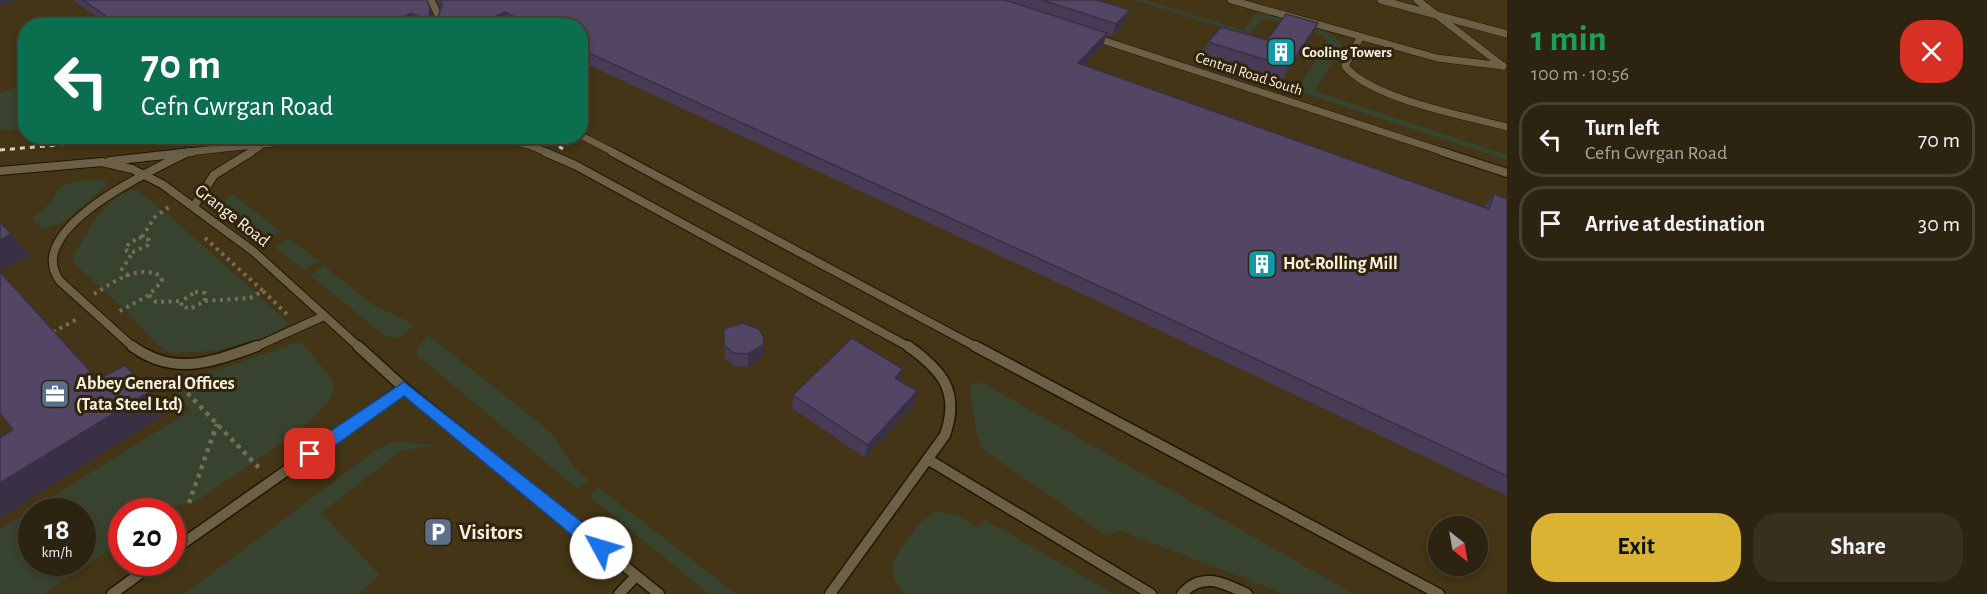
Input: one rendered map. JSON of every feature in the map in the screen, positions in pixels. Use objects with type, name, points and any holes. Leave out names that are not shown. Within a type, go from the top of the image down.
[{"type":"lane","points":[[431,0],[440,18]]},
{"type":"lane","points":[[1231,0],[1437,58],[1505,68]]},
{"type":"lane","points":[[1380,0],[1507,34]]},
{"type":"lane","points":[[1417,0],[1505,68]]},
{"type":"lane","name":"Central Road South","points":[[1089,35],[1507,173]]},
{"type":"lane","points":[[1360,38],[1345,66],[1347,73],[1359,82],[1398,97],[1507,127]]},
{"type":"lane","points":[[588,139],[1439,594]]},
{"type":"lane","points":[[102,162],[258,144]]},
{"type":"lane","points":[[194,206],[205,186],[220,169],[265,144]]},
{"type":"lane","points":[[525,144],[575,165],[919,353],[944,381],[951,393],[953,406],[949,427],[929,460],[830,594]]},
{"type":"lane","points":[[188,152],[107,197],[76,222],[59,240],[51,262],[58,279],[138,351],[161,363],[173,365],[210,360],[303,329],[324,316]]},
{"type":"lane","name":"Grange Road","points":[[0,171],[102,162],[145,174],[194,206],[254,251],[404,388],[659,594]]},
{"type":"lane","points":[[186,541],[404,388]]},
{"type":"lane","points":[[929,460],[1151,594]]},
{"type":"lane","points":[[112,594],[137,576]]},
{"type":"lane","points":[[619,594],[636,576]]},
{"type":"lane","points":[[1182,594],[1190,583],[1202,579],[1247,594]]},
{"type":"path","points":[[142,237],[154,217],[171,206]]},
{"type":"path","points":[[128,276],[123,269],[134,252],[148,245],[149,240],[142,237],[131,240],[125,247],[127,251],[134,252]]},
{"type":"path","points":[[204,237],[303,329]]},
{"type":"path","points":[[103,289],[128,276],[144,271],[159,274],[162,281],[149,295],[124,309]]},
{"type":"path","points":[[182,301],[183,308],[190,309],[205,301],[250,298],[263,291]]},
{"type":"path","points":[[149,295],[156,302],[182,301],[187,296],[199,292],[205,293],[205,301]]},
{"type":"path","points":[[53,332],[77,319]]},
{"type":"path","points":[[173,365],[173,378],[272,481]]},
{"type":"path","points":[[189,503],[217,424]]},
{"type":"shaded area","points":[[0,0],[1507,0],[1507,594],[0,594]]},
{"type":"green space","points":[[1134,0],[1146,0],[1243,30],[1255,15],[1260,13],[1318,28],[1342,46],[1315,91],[1507,155],[1507,160],[1297,91],[1327,41],[1323,35],[1264,18],[1247,35]]},
{"type":"green space","points":[[18,87],[18,129],[0,130],[0,93]]},
{"type":"green space","points":[[101,180],[107,183],[104,188],[62,223],[43,229],[32,219],[51,202],[59,188],[75,181]]},
{"type":"green space","points":[[136,190],[171,217],[287,321],[286,326],[269,336],[219,350],[172,354],[157,345],[127,311],[73,263],[72,258],[104,209],[122,194]]},
{"type":"green space","points":[[232,194],[281,232],[261,237],[223,203]]},
{"type":"green space","points":[[290,239],[319,261],[304,270],[275,247]]},
{"type":"green space","points":[[324,266],[375,306],[414,324],[400,338],[385,336],[310,275]]},
{"type":"green space","points":[[428,335],[552,433],[574,467],[588,480],[578,489],[418,356],[417,348]]},
{"type":"green space","points":[[301,341],[332,379],[335,387],[328,402],[301,430],[197,501],[186,504],[186,498],[108,498],[108,551],[96,559],[96,498],[50,498],[191,410],[167,382],[221,369]]},
{"type":"green space","points":[[981,382],[1354,594],[1285,594],[1118,530],[1107,536],[982,449],[976,432],[970,386]]},
{"type":"green space","points":[[390,443],[437,445],[401,451],[321,513],[380,575],[358,594],[184,594],[373,452]]},
{"type":"green space","points":[[598,487],[736,594],[709,594],[589,496]]},
{"type":"green space","points":[[937,511],[957,515],[978,528],[984,519],[1114,594],[904,594],[893,573],[897,554],[917,527]]},
{"type":"green space","points":[[18,518],[18,576],[71,576],[44,594],[0,594],[0,529]]},
{"type":"building","name":"Hot-Rolling Mill","points":[[83,0],[427,0],[430,7],[429,15],[432,18],[422,18],[412,13],[401,18],[109,18]]},
{"type":"building","name":"Hot-Rolling Mill","points":[[440,0],[1005,0],[1107,33],[1078,63],[1489,209],[1494,194],[1507,199],[1507,476],[1112,292],[588,53],[588,18],[516,18],[505,12],[493,18],[438,18],[442,4]]},
{"type":"building","points":[[1042,0],[1097,0],[1130,10],[1116,24]]},
{"type":"building","points":[[1286,14],[1318,23],[1289,67],[1208,42],[1221,27],[1267,40]]},
{"type":"building","points":[[0,222],[11,234],[0,240]]},
{"type":"building","name":"Abbey General Offices (Tata Steel Ltd)","points":[[0,272],[98,380],[125,365],[149,392],[0,483],[0,437],[13,430],[0,413]]},
{"type":"building","points":[[742,323],[759,329],[764,338],[763,345],[748,354],[734,353],[724,345],[724,329]]},
{"type":"building","points":[[852,338],[903,369],[895,378],[917,391],[868,445],[793,395]]},
{"type":"railway","points":[[0,150],[70,144]]},
{"type":"railway","points":[[555,144],[563,149]]},
{"type":"place","name":"Cooling Towers","points":[[1281,52]]},
{"type":"place","name":"Hot-Rolling Mill","points":[[1262,264]]},
{"type":"place","name":"Abbey General Offices (Tata Steel Ltd)","points":[[55,394]]},
{"type":"place","name":"Visitors","points":[[438,532]]},
{"type":"route","points":[[310,454],[404,388],[601,548]]}]
